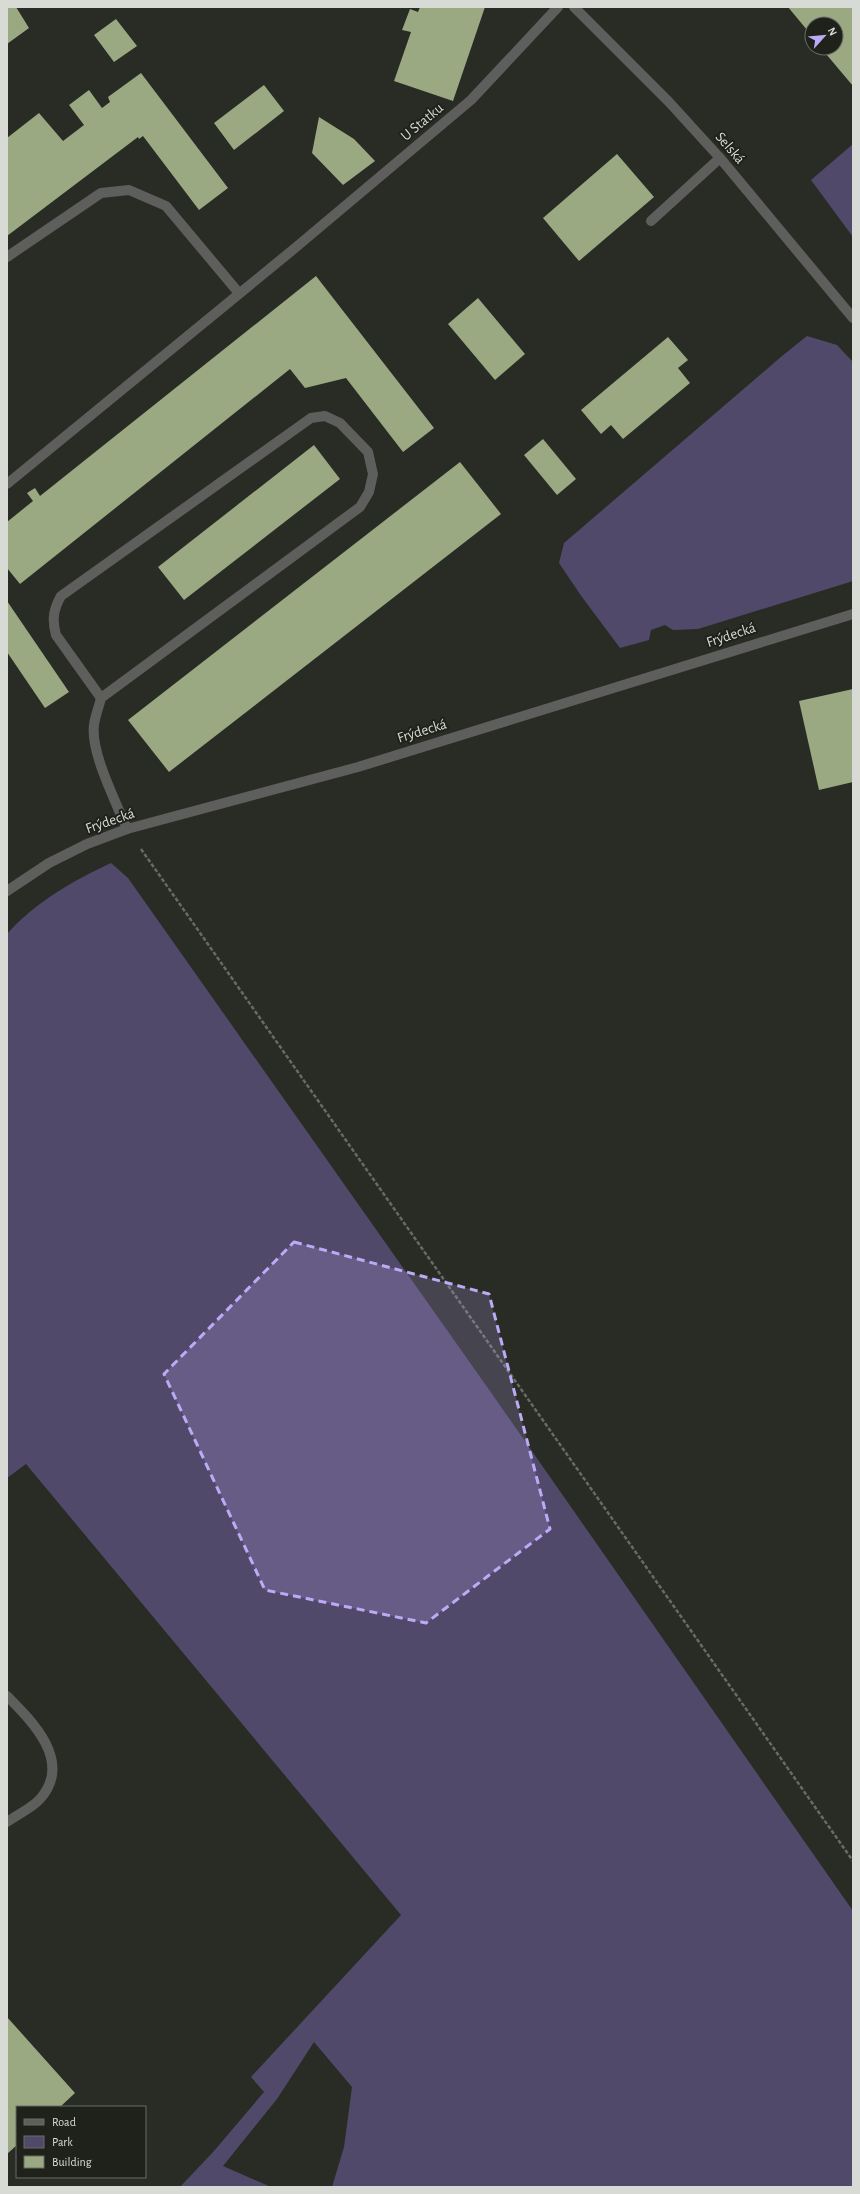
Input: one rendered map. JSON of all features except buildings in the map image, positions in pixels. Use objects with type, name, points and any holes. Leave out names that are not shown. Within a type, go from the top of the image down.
[{"type":"street","name":"U Statku","points":[[7,484],[238,292],[295,248],[471,100],[558,7]]},
{"type":"street","name":"Selská","points":[[574,7],[669,102],[720,158],[853,318]]},
{"type":"street","points":[[651,221],[720,158]]},
{"type":"street","points":[[7,258],[101,193],[129,190],[166,206],[238,292]]},
{"type":"street","points":[[101,698],[56,635],[53,624],[54,609],[61,596],[311,418],[325,416],[340,423],[368,452],[373,474],[369,492],[360,507],[101,698],[93,727],[96,746],[101,766],[127,829]]},
{"type":"street","name":"Frýdecká","points":[[7,891],[50,863],[87,844],[127,829],[358,767],[853,614]]},
{"type":"street","points":[[7,1696],[34,1723],[48,1748],[53,1774],[40,1799],[7,1822]]},
{"type":"path","points":[[127,829],[853,1862]]},
{"type":"highlighted area","points":[[294,1242],[489,1294],[550,1529],[426,1623],[265,1590],[164,1374]]},
{"type":"green space","points":[[853,144],[853,237],[811,180]]},
{"type":"green space","points":[[807,336],[837,345],[853,362],[853,581],[698,629],[673,630],[665,625],[651,630],[649,640],[620,648],[559,563],[564,543]]},
{"type":"green space","points":[[111,863],[128,878],[490,1391],[853,1911],[853,2187],[332,2187],[344,2147],[352,2087],[314,2042],[277,2099],[223,2166],[271,2187],[180,2187],[214,2151],[264,2092],[251,2077],[401,1915],[26,1464],[7,1478],[7,934],[29,912],[55,893]]}]
